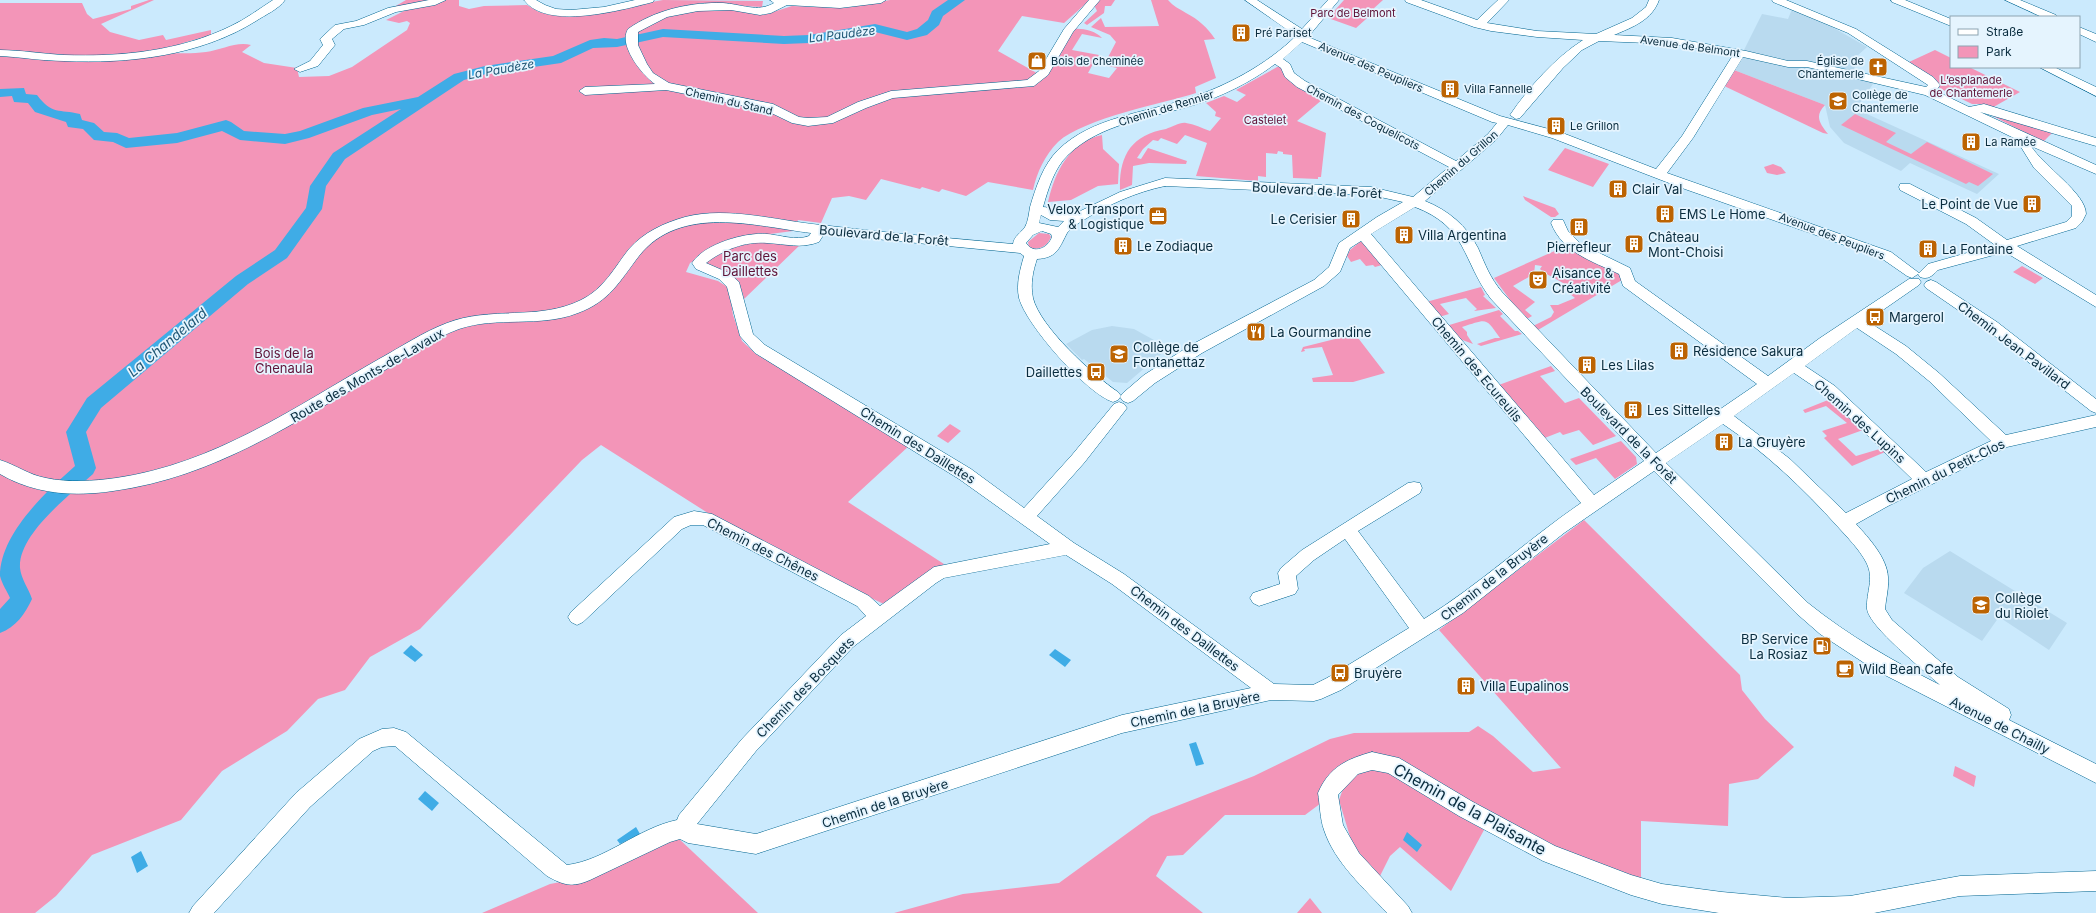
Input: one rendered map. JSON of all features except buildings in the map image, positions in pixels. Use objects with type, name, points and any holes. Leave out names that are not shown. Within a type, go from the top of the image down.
[{"type":"street","points":[[0,53],[94,58],[135,55],[165,50],[221,34],[249,20],[280,0]]},
{"type":"street","points":[[300,69],[308,68],[316,63],[328,45],[326,39],[334,30],[342,25],[359,23],[393,9],[429,4],[441,0]]},
{"type":"street","points":[[529,0],[539,8],[563,13],[590,11],[649,0]]},
{"type":"street","points":[[780,1],[835,6],[881,0]]},
{"type":"street","name":"Chemin du Stand","points":[[780,1],[775,9],[765,12],[723,6],[680,10],[637,27],[631,40],[641,64],[649,75],[665,86],[769,108],[796,120],[808,122],[829,120],[862,105],[891,95],[1030,83],[1044,73],[1068,31],[1096,0]]},
{"type":"street","points":[[1250,0],[1302,36]]},
{"type":"street","name":"Chemin de Rennier","points":[[1031,230],[1050,171],[1058,157],[1087,135],[1116,123],[1203,98],[1230,86],[1261,69],[1302,36],[1334,0]]},
{"type":"street","name":"Avenue de Belmont","points":[[1410,0],[1478,25],[1524,33],[1672,41],[1740,53],[1788,64],[1814,66],[1929,92],[2021,138],[2096,170]]},
{"type":"street","points":[[1478,25],[1504,0]]},
{"type":"street","points":[[1598,36],[1631,24],[1649,9],[1654,0]]},
{"type":"street","points":[[1777,0],[1833,22],[1872,42],[1929,79],[1934,85],[1929,92]]},
{"type":"street","points":[[1896,0],[1950,23]]},
{"type":"street","points":[[2010,0],[2050,16]]},
{"type":"street","points":[[2080,31],[2096,39]]},
{"type":"street","name":"Avenue des Peupliers","points":[[1302,36],[1482,114],[1510,118],[1659,174],[1870,249],[1886,256],[1921,278]]},
{"type":"street","name":"Chemin du Grillon","points":[[1120,400],[1183,356],[1313,286],[1335,269],[1344,246],[1415,202],[1492,137],[1570,53],[1598,36]]},
{"type":"street","points":[[1659,174],[1687,138],[1740,53]]},
{"type":"street","name":"Chemin des Coquelicots","points":[[1275,59],[1286,66],[1289,75],[1301,84],[1458,166]]},
{"type":"street","points":[[2047,68],[2096,92]]},
{"type":"street","points":[[585,91],[623,88],[660,88],[665,86]]},
{"type":"street","points":[[1967,110],[1984,108],[2096,142]]},
{"type":"street","name":"Chemin de la Bruyère","points":[[683,829],[688,833],[756,844],[1122,724],[1271,692],[1314,693],[1334,684],[1457,608],[1552,533],[1592,504],[1723,416],[1906,286],[1921,278],[1933,267],[2009,246],[2071,225],[2078,220],[2080,213],[2078,205],[2071,196],[2034,160],[2024,146],[2021,138]]},
{"type":"street","name":"Boulevard de la Forêt","points":[[1051,230],[1067,218],[1087,212],[1143,187],[1165,182],[1371,191],[1415,202],[1437,212],[1460,231],[1495,294],[1570,374],[1656,462],[1802,608],[1851,645],[1881,664],[1904,676]]},
{"type":"street","points":[[1905,187],[1971,221],[1998,241],[2009,246],[2096,302]]},
{"type":"street","name":"Chemin de Rennier","points":[[1043,191],[1045,211],[1051,230]]},
{"type":"street","points":[[1045,211],[1055,217],[1067,218]]},
{"type":"street","name":"Boulevard de la Forêt","points":[[1051,230],[1062,229],[1087,212]]},
{"type":"street","name":"Route des Monts-de-Lavaux","points":[[3,468],[26,479],[64,487],[85,488],[128,483],[174,473],[226,453],[261,436],[382,364],[445,330],[476,320],[547,317],[574,310],[588,303],[606,290],[646,241],[681,222],[715,217],[786,224]]},
{"type":"street","points":[[1558,223],[1559,230],[1571,243],[1625,271],[1628,278],[1628,283],[1768,384]]},
{"type":"street","name":"Boulevard de la Forêt","points":[[786,224],[820,230],[1025,247]]},
{"type":"street","name":"Chemin des Daillettes","points":[[820,230],[814,239],[805,242],[755,238],[731,244],[702,259],[699,263],[702,266],[724,276],[734,285],[743,326],[747,336],[760,349],[927,449],[1026,517],[1068,548],[1118,579],[1271,692]]},
{"type":"street","points":[[1025,247],[1043,254],[1054,247],[1059,240],[1051,230],[1031,230],[1025,247],[1028,265],[1026,287],[1028,305],[1035,321],[1097,385],[1120,400],[1078,458],[1026,517]]},
{"type":"street","name":"Chemin des Ecureuils","points":[[1363,234],[1490,386],[1592,504]]},
{"type":"street","name":"Chemin Jean Pavillard","points":[[1921,278],[1992,326],[2096,407]]},
{"type":"street","points":[[1857,321],[1901,350],[1934,377],[2003,442]]},
{"type":"street","name":"Chemin des Lupins","points":[[1794,366],[1830,390],[1924,480]]},
{"type":"street","points":[[1723,416],[1734,423],[1780,461],[1845,522],[1862,542],[1879,571],[1880,582],[1876,610],[1886,624],[1952,683],[2012,721],[2019,728],[2023,737]]},
{"type":"street","name":"Chemin du Petit-Clos","points":[[1845,522],[1924,480],[2003,442],[2096,421]]},
{"type":"street","points":[[1259,598],[1289,589],[1287,573],[1308,555],[1414,488]]},
{"type":"street","name":"Chemin des Chênes","points":[[577,617],[676,524],[683,520],[698,517],[706,519],[863,601],[879,617]]},
{"type":"street","points":[[1347,529],[1422,631]]},
{"type":"street","name":"Chemin des Bosquets","points":[[683,829],[686,822],[749,745],[847,641],[940,572],[1068,548]]},
{"type":"street","name":"Avenue de Chailly","points":[[1904,676],[2096,774]]},
{"type":"street","points":[[200,913],[303,800],[366,744],[383,736],[399,738],[554,870],[566,875],[583,873],[668,832],[683,829]]},
{"type":"street","name":"Chemin de la Plaisante","points":[[1401,913],[1352,860],[1333,828],[1328,794],[1338,780],[1352,767],[1372,760],[1392,765],[1523,842],[1631,885],[1662,894],[1722,903],[1788,909],[1850,907],[1960,886],[2096,881]]},
{"type":"shaded area","name":"Collège de Chantemerle","points":[[1792,9],[1827,24],[1867,47],[1856,57],[1854,71],[1875,81],[1856,109],[1999,174],[1977,194],[1910,163],[1901,171],[1844,143],[1830,127],[1825,105],[1734,70],[1762,14],[1788,19]]},
{"type":"shaded area","name":"Collège de Fontanettaz","points":[[1112,326],[1134,329],[1154,340],[1152,341],[1166,350],[1127,383],[1113,382],[1084,359],[1082,360],[1066,344],[1092,330]]},
{"type":"shaded area","name":"Collège du Riolet","points":[[1950,551],[2067,623],[2049,650],[1999,617],[1982,641],[1904,593],[1923,568]]},
{"type":"green space","name":"Bois de la Chenaula","points":[[149,0],[154,0],[101,24],[110,32],[139,40],[163,35],[166,40],[211,30],[211,35],[183,43],[165,53],[201,53],[246,44],[251,45],[242,52],[264,63],[297,68],[299,77],[329,76],[352,67],[407,30],[410,23],[407,21],[399,23],[386,20],[404,11],[403,6],[394,7],[406,0],[459,0],[459,6],[469,9],[484,6],[527,5],[539,12],[553,15],[571,16],[663,0],[763,1],[762,7],[741,6],[738,11],[759,15],[792,6],[845,8],[890,0],[1090,0],[1064,23],[1022,16],[998,51],[1042,76],[1074,29],[1089,30],[1102,38],[1082,34],[1072,50],[1099,55],[1094,64],[1067,59],[1093,64],[1088,73],[1109,78],[1117,68],[1104,65],[1116,42],[1110,35],[1091,27],[1101,18],[1105,27],[1159,26],[1151,0],[1168,0],[1174,6],[1199,21],[1215,39],[1204,40],[1216,78],[1195,87],[1196,93],[1125,112],[1070,133],[1058,142],[1045,158],[1039,170],[1033,190],[988,182],[966,196],[942,189],[939,192],[922,187],[920,189],[881,179],[866,200],[849,196],[832,198],[821,223],[798,220],[793,231],[732,239],[690,263],[686,272],[718,281],[729,288],[733,315],[742,341],[756,354],[910,445],[848,502],[944,564],[888,606],[801,565],[722,522],[601,445],[582,460],[420,629],[370,657],[345,690],[318,699],[287,731],[222,771],[181,820],[92,855],[56,896],[35,913],[0,913],[0,3],[82,3],[87,14],[93,19],[131,9],[131,6]]},
{"type":"green space","points":[[1099,0],[1115,0],[1111,6],[1105,6],[1104,13],[1087,25],[1084,23],[1097,11],[1094,5]]},
{"type":"green space","name":"Parc de Belmont","points":[[1344,0],[1383,0],[1372,10],[1375,11],[1356,28],[1328,18]]},
{"type":"green space","name":"L’esplanade de Chantemerle","points":[[1935,50],[1950,58],[1950,68],[1971,68],[2020,92],[1990,109],[1980,104],[1972,104],[1939,88],[1940,85],[1934,78],[1909,62]]},
{"type":"green space","name":"Castelet","points":[[1279,66],[1323,99],[1297,121],[1326,133],[1321,177],[1318,177],[1318,179],[1293,178],[1292,155],[1283,154],[1283,152],[1278,151],[1277,154],[1266,153],[1266,177],[1258,176],[1258,181],[1196,176],[1207,143],[1185,135],[1177,144],[1161,138],[1158,141],[1153,140],[1143,149],[1137,158],[1141,159],[1148,148],[1187,161],[1186,164],[1149,163],[1133,166],[1132,185],[1120,190],[1120,178],[1125,157],[1136,142],[1144,136],[1181,123],[1192,124],[1210,131],[1221,118],[1215,116],[1216,112],[1206,103],[1224,96],[1237,102],[1246,95],[1236,90]]},
{"type":"green space","points":[[1734,70],[1825,105],[1820,113],[1819,120],[1828,134],[1722,85]]},
{"type":"green space","points":[[1985,112],[2053,132],[2043,142]]},
{"type":"green space","points":[[1855,114],[1896,133],[1886,142],[1911,154],[1927,142],[1993,174],[1978,186],[1969,182],[1966,184],[1841,125]]},
{"type":"green space","points":[[1102,135],[1103,149],[1119,164],[1118,184],[1098,186],[1071,200],[1048,202],[1059,169],[1072,151],[1090,139]]},
{"type":"green space","points":[[1565,148],[1609,164],[1593,187],[1548,170]]},
{"type":"green space","points":[[1773,164],[1781,167],[1786,173],[1777,175],[1767,173],[1764,167]]},
{"type":"green space","points":[[1523,196],[1555,208],[1559,214],[1555,217],[1551,217],[1525,200]]},
{"type":"green space","points":[[1039,233],[1049,234],[1051,237],[1045,246],[1036,249],[1029,247],[1028,242]]},
{"type":"green space","name":"Parc des Daillettes","points":[[753,241],[800,245],[744,299],[742,292],[729,276],[702,263],[715,252]]},
{"type":"green space","points":[[1361,241],[1365,241],[1382,265],[1375,267],[1373,265],[1366,266],[1360,259],[1351,262],[1347,256],[1350,250]]},
{"type":"green space","points":[[1568,245],[1618,272],[1622,280],[1538,330],[1533,326],[1551,317],[1554,312],[1550,305],[1558,305],[1575,298],[1565,290],[1563,283],[1542,271],[1540,269],[1542,266],[1535,265],[1534,274],[1513,286],[1535,302],[1525,310],[1532,316],[1527,319],[1513,304],[1494,278]]},
{"type":"green space","points":[[2022,266],[2043,278],[2035,284],[2013,272]]},
{"type":"green space","points":[[1481,287],[1485,295],[1483,296],[1496,308],[1474,311],[1477,309],[1466,298],[1440,304],[1449,314],[1439,317],[1426,302]]},
{"type":"green space","points":[[1499,310],[1503,314],[1500,316],[1515,331],[1522,334],[1481,346],[1477,344],[1495,338],[1500,338],[1488,323],[1481,321],[1462,327],[1467,332],[1467,335],[1473,344],[1460,339],[1446,326]]},
{"type":"green space","points":[[1355,334],[1385,373],[1353,382],[1313,382],[1312,378],[1333,375],[1322,347],[1304,349],[1305,351],[1301,352],[1303,347]]},
{"type":"green space","points":[[1551,366],[1555,371],[1540,376],[1565,403],[1579,398],[1616,436],[1593,445],[1579,430],[1563,435],[1560,432],[1542,439],[1496,386]]},
{"type":"green space","points":[[1833,398],[1834,404],[1853,422],[1858,421],[1863,430],[1838,439],[1856,456],[1883,448],[1890,450],[1852,466],[1824,438],[1827,436],[1822,431],[1847,423],[1826,406],[1805,413],[1803,410]]},
{"type":"green space","points":[[950,424],[961,431],[948,443],[937,436]]},
{"type":"green space","points":[[1621,441],[1636,457],[1637,464],[1615,479],[1596,458],[1576,465],[1570,459]]},
{"type":"green space","points":[[1584,520],[1740,675],[1742,690],[1765,719],[1794,747],[1758,779],[1729,784],[1728,826],[1641,821],[1641,882],[1571,859],[1398,776],[1484,830],[1451,891],[1400,847],[1390,856],[1379,878],[1354,850],[1339,800],[1344,786],[1305,815],[1225,815],[1183,855],[1167,856],[1156,876],[1203,913],[894,913],[963,894],[1059,883],[1151,816],[1254,776],[1330,739],[1354,733],[1469,732],[1478,726],[1493,736],[1533,772],[1561,768],[1439,630]]},
{"type":"green space","points":[[1955,766],[1976,776],[1974,787],[1953,776]]},
{"type":"green space","points":[[677,837],[758,913],[482,913],[550,884],[582,878]]},
{"type":"green space","points":[[1310,898],[1322,913],[1297,913]]},
{"type":"water","points":[[411,645],[423,655],[415,662],[403,653]]},
{"type":"water","points":[[1055,649],[1071,660],[1065,667],[1049,655]]},
{"type":"water","points":[[1196,742],[1204,764],[1196,766],[1189,744]]},
{"type":"water","points":[[425,791],[439,803],[432,811],[418,799]]},
{"type":"water","points":[[636,827],[640,834],[620,844],[617,840]]},
{"type":"water","points":[[1407,832],[1422,845],[1417,852],[1403,840]]},
{"type":"water","points":[[141,851],[148,866],[137,873],[131,857]]},
{"type":"waterway","name":"La Chandelard","points":[[0,623],[15,610],[21,599],[9,567],[11,554],[17,541],[38,513],[86,468],[76,432],[82,420],[94,403],[242,280],[281,254],[314,209],[318,186],[339,156],[459,77],[485,70],[556,60],[590,44],[604,42],[617,43],[663,33],[784,40],[809,39],[875,28],[907,36],[922,32],[934,22],[937,14],[958,0]]},
{"type":"waterway","name":"La Paudèze","points":[[0,93],[19,91],[19,99],[32,98],[40,109],[63,117],[75,117],[73,124],[89,126],[99,137],[117,138],[126,143],[177,138],[226,125],[229,129],[240,135],[285,139],[304,135],[368,111],[415,101]]},
{"type":"place","name":"Pré Pariset","points":[[1241,33]]},
{"type":"place","name":"Bois de cheminée","points":[[1037,61]]},
{"type":"place","name":"Église de Chantemerle","points":[[1878,67]]},
{"type":"place","name":"Villa Fannelle","points":[[1450,89]]},
{"type":"place","name":"Collège de Chantemerle","points":[[1838,101]]},
{"type":"place","name":"Le Grillon","points":[[1556,126]]},
{"type":"place","name":"La Ramée","points":[[1971,142]]},
{"type":"place","name":"Clair Val","points":[[1618,189]]},
{"type":"place","name":"Le Point de Vue","points":[[2032,204]]},
{"type":"place","name":"EMS Le Home","points":[[1665,214]]},
{"type":"place","name":"Velox Transport & Logistique","points":[[1158,216]]},
{"type":"place","name":"Le Cerisier","points":[[1351,219]]},
{"type":"place","name":"Pierrefleur","points":[[1579,227]]},
{"type":"place","name":"Villa Argentina","points":[[1404,235]]},
{"type":"place","name":"Château Mont-Choisi","points":[[1634,244]]},
{"type":"place","name":"Le Zodiaque","points":[[1123,246]]},
{"type":"place","name":"La Fontaine","points":[[1928,249]]},
{"type":"place","name":"Aisance & Créativité","points":[[1538,280]]},
{"type":"place","name":"Margerol","points":[[1875,317]]},
{"type":"place","name":"La Gourmandine","points":[[1256,332]]},
{"type":"place","name":"Résidence Sakura","points":[[1679,351]]},
{"type":"place","name":"Collège de Fontanettaz","points":[[1119,354]]},
{"type":"place","name":"Les Lilas","points":[[1587,365]]},
{"type":"place","name":"Daillettes","points":[[1096,372]]},
{"type":"place","name":"Les Sittelles","points":[[1633,410]]},
{"type":"place","name":"La Gruyère","points":[[1724,442]]},
{"type":"place","name":"Collège du Riolet","points":[[1981,605]]},
{"type":"place","name":"BP Service La Rosiaz","points":[[1822,646]]},
{"type":"place","name":"Wild Bean Cafe","points":[[1845,669]]},
{"type":"place","name":"Bruyère","points":[[1340,673]]},
{"type":"place","name":"Villa Eupalinos","points":[[1466,686]]}]
